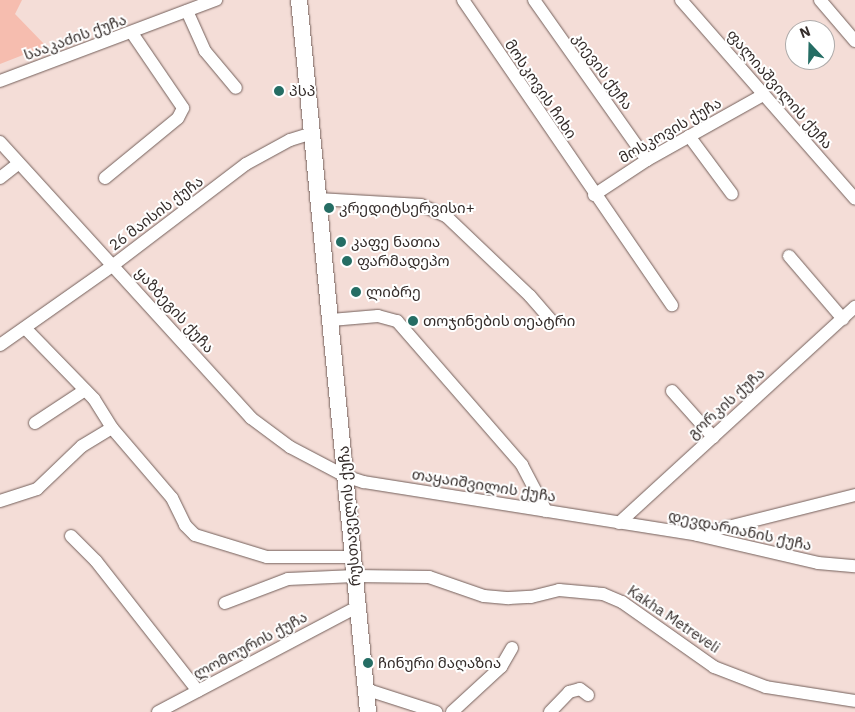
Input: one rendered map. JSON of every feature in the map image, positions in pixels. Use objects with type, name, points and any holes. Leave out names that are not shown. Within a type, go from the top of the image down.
[{"type":"main road","name":"რუსთაველის ქუჩა","points":[[300,0],[310,134],[331,320],[368,712]]},
{"type":"street","name":"სააკაძის ქუჩა","points":[[0,81],[216,0]]},
{"type":"street","name":"მოსკოვის ჩიხი","points":[[463,0],[594,195],[672,305]]},
{"type":"street","name":"კიევის ქუჩა","points":[[534,0],[647,160]]},
{"type":"street","name":"ფალიაშვილის ქუჩა","points":[[681,0],[762,96],[855,199]]},
{"type":"street","points":[[820,0],[855,41]]},
{"type":"street","points":[[188,11],[205,50],[236,88]]},
{"type":"street","points":[[105,178],[178,118],[183,108],[132,33]]},
{"type":"street","name":"მოსკოვის ქუჩა","points":[[594,195],[647,160],[762,96]]},
{"type":"street","name":"26 მაისის ქუჩა","points":[[0,344],[112,266],[246,164],[290,140],[310,134]]},
{"type":"street","points":[[689,136],[732,194]]},
{"type":"street","name":"ყაზბეგის ქუჩა","points":[[0,142],[251,418],[290,447],[346,476]]},
{"type":"street","points":[[0,178],[18,164]]},
{"type":"street","points":[[318,199],[421,205],[446,216],[530,296],[551,320]]},
{"type":"street","points":[[789,256],[843,319]]},
{"type":"street","name":"გორკის ქუჩა","points":[[619,523],[855,308]]},
{"type":"street","points":[[331,320],[378,316],[397,321],[522,465],[546,512]]},
{"type":"street","points":[[25,328],[85,390],[112,428],[172,498],[185,525],[195,535],[267,557],[353,556]]},
{"type":"street","points":[[35,423],[85,390]]},
{"type":"street","points":[[672,391],[713,437]]},
{"type":"street","points":[[0,501],[38,489],[82,446],[112,428]]},
{"type":"street","name":"თაყაიშვილის ქუჩა","points":[[346,476],[364,482],[619,523]]},
{"type":"street","points":[[697,535],[855,495]]},
{"type":"street","name":"დევდარიანის ქუჩა","points":[[619,523],[697,535],[818,563],[855,566]]},
{"type":"street","points":[[71,536],[96,561],[198,690]]},
{"type":"street","name":"Kakha Metreveli","points":[[225,602],[288,579],[355,576],[429,577],[484,596],[508,598],[532,597],[559,590],[603,594],[622,602],[714,667],[766,687],[855,701]]},
{"type":"street","name":"ლომოურის ქუჩა","points":[[158,712],[357,606]]},
{"type":"street","points":[[452,712],[501,667],[512,648]]},
{"type":"street","points":[[365,689],[436,712]]},
{"type":"street","points":[[550,712],[569,692],[580,689],[588,695]]},
{"type":"shaded area","points":[[0,0],[22,0],[15,14],[46,46],[0,64]]},
{"type":"place","name":"პსპ","points":[[279,91]]},
{"type":"place","name":"კრედიტსერვისი+","points":[[329,208]]},
{"type":"place","name":"კაფე ნათია","points":[[341,242]]},
{"type":"place","name":"ფარმადეპო","points":[[347,261]]},
{"type":"place","name":"ლიბრე","points":[[356,292]]},
{"type":"place","name":"თოჯინების თეატრი","points":[[413,321]]},
{"type":"place","name":"ჩინური მაღაზია","points":[[368,663]]}]
